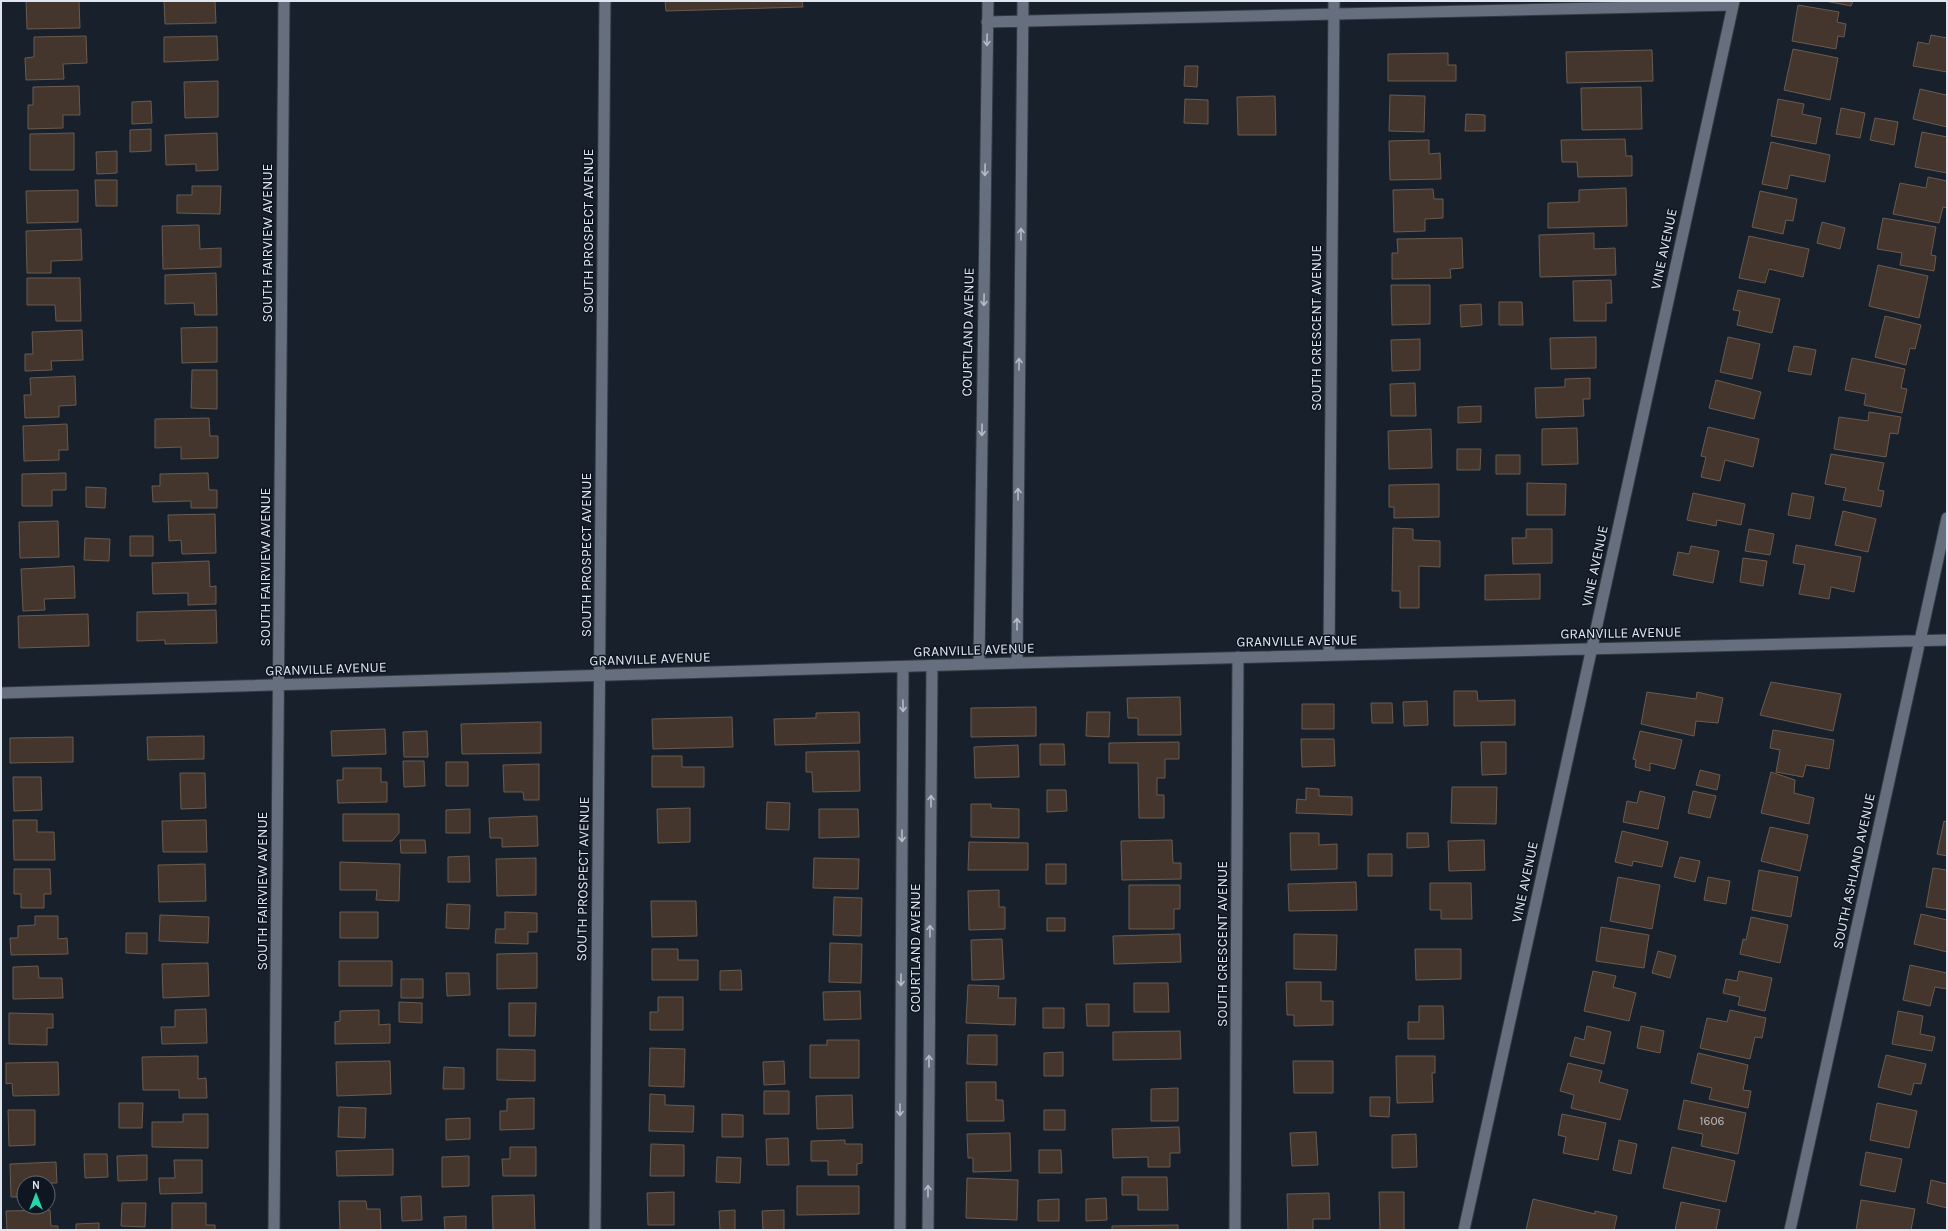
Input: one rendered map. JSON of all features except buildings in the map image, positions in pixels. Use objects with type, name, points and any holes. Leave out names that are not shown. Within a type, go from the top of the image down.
[{"type":"street","name":"SOUTH FAIRVIEW AVENUE","points":[[274,1230],[284,1]]},
{"type":"street","name":"SOUTH PROSPECT AVENUE","points":[[595,1230],[605,1]]},
{"type":"street","name":"COURTLAND AVENUE","points":[[979,664],[988,1]]},
{"type":"street","points":[[1017,663],[1022,1]]},
{"type":"street","name":"SOUTH CRESCENT AVENUE","points":[[1329,655],[1334,1]]},
{"type":"street","points":[[988,22],[1334,15],[1733,3]]},
{"type":"street","name":"VINE AVENUE","points":[[1464,1230],[1733,3]]},
{"type":"street","name":"SOUTH ASHLAND AVENUE","points":[[1790,1230],[1947,518]]},
{"type":"street","name":"GRANVILLE AVENUE","points":[[1,693],[979,664],[1947,640]]},
{"type":"street","name":"SOUTH CRESCENT AVENUE","points":[[1235,1230],[1238,658]]},
{"type":"street","name":"COURTLAND AVENUE","points":[[928,1230],[932,666]]},
{"type":"street","name":"COURTLAND AVENUE","points":[[900,1230],[903,667]]}]
